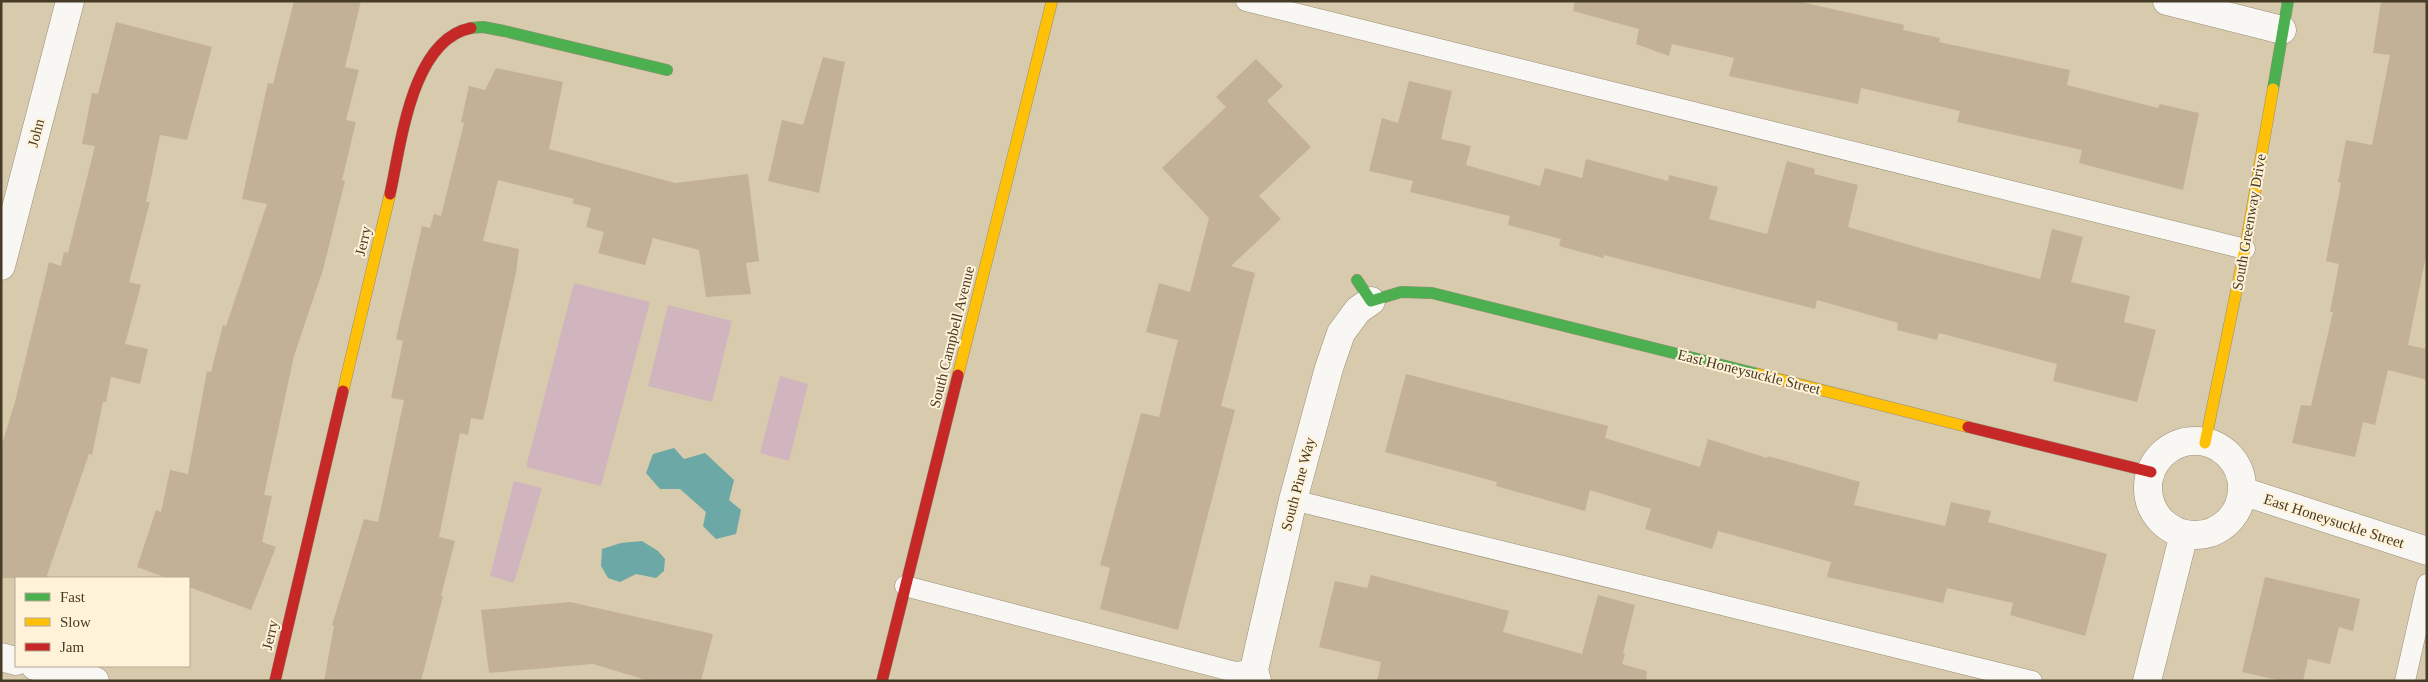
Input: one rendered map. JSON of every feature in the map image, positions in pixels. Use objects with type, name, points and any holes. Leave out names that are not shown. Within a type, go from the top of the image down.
[{"type":"street","name":"John","points":[[1,266],[70,1]]},
{"type":"street","name":"South Campbell Avenue","points":[[882,681],[1052,1]]},
{"type":"street","points":[[2167,1],[2282,30]]},
{"type":"street","name":"South Greenway Drive","points":[[2205,443],[2245,249],[2288,1]]},
{"type":"street","name":"Jerry","points":[[275,681],[416,82],[426,60],[453,34],[478,27],[504,31],[667,70]]},
{"type":"street","name":"East Honeysuckle Street","points":[[1364,291],[1386,294],[1406,290],[1432,293],[2151,472]]},
{"type":"street","name":"South Pine Way","points":[[1256,675],[1293,500],[1329,368],[1341,333],[1358,310],[1364,291]]},
{"type":"street","points":[[2192,441],[2205,443],[2217,447],[2228,455],[2241,477],[2242,491],[2239,504],[2233,516],[2223,526],[2204,534],[2184,534],[2161,521],[2154,510],[2149,498],[2151,472],[2167,451],[2178,445],[2192,441]]},
{"type":"street","name":"East Honeysuckle Street","points":[[2242,491],[2427,551]]},
{"type":"street","points":[[2147,681],[2184,534]]},
{"type":"street","points":[[1,657],[15,661]]},
{"type":"street","points":[[39,667],[95,681]]},
{"type":"lane","points":[[1246,1],[2245,249]]},
{"type":"lane","points":[[1293,500],[2032,681]]},
{"type":"lane","points":[[2405,681],[2427,584]]},
{"type":"lane","points":[[906,586],[1234,672],[1256,675]]},
{"type":"shaded area","points":[[574,283],[650,302],[601,486],[526,467]]},
{"type":"shaded area","points":[[668,305],[732,321],[712,402],[648,386]]},
{"type":"shaded area","points":[[780,376],[808,384],[789,461],[760,453]]},
{"type":"shaded area","points":[[514,481],[542,488],[514,583],[490,576]]},
{"type":"water","points":[[674,448],[684,459],[705,453],[734,480],[729,500],[741,510],[736,534],[716,539],[703,526],[706,512],[680,489],[660,489],[646,473],[653,454]]},
{"type":"water","points":[[642,541],[658,551],[665,559],[664,571],[656,578],[636,574],[620,582],[608,578],[601,566],[602,549],[621,543]]},
{"type":"building","points":[[294,1],[361,1],[345,67],[359,70],[346,120],[356,122],[342,180],[345,181],[323,270],[294,356],[264,495],[272,496],[262,542],[276,547],[251,610],[190,587],[190,577],[164,577],[137,567],[156,510],[161,512],[170,470],[188,474],[207,371],[211,372],[223,325],[226,326],[267,204],[242,199],[268,83],[273,84]]},
{"type":"building","points":[[1575,1],[1797,1],[1904,25],[1903,30],[1940,38],[1939,42],[2070,70],[2067,85],[2158,108],[2160,104],[2199,113],[2183,190],[2079,163],[2082,150],[1957,122],[1960,111],[1861,88],[1858,104],[1729,76],[1734,58],[1672,44],[1669,56],[1636,44],[1639,29],[1573,11]]},
{"type":"building","points":[[2381,1],[2427,1],[2427,251],[2408,345],[2427,349],[2427,380],[2388,370],[2375,425],[2363,422],[2355,457],[2292,443],[2301,405],[2311,406],[2333,312],[2330,312],[2339,264],[2326,261],[2341,183],[2338,182],[2346,140],[2372,145],[2390,55],[2373,53]]},
{"type":"building","points":[[116,22],[212,47],[187,140],[160,135],[146,202],[150,202],[129,282],[141,285],[125,344],[148,349],[140,384],[111,377],[106,402],[103,402],[92,455],[89,454],[46,577],[1,578],[1,447],[15,402],[49,262],[61,266],[64,252],[68,253],[95,146],[82,144],[92,93],[98,94]]},
{"type":"building","points":[[823,57],[845,62],[819,193],[768,181],[782,120],[803,125]]},
{"type":"building","points":[[1256,59],[1283,86],[1267,101],[1311,147],[1259,196],[1281,219],[1231,266],[1255,273],[1221,406],[1235,410],[1178,630],[1100,609],[1110,568],[1100,565],[1141,413],[1159,417],[1178,340],[1146,332],[1159,283],[1190,292],[1209,218],[1162,168],[1226,107],[1216,97]]},
{"type":"building","points":[[496,68],[563,82],[549,149],[675,183],[748,174],[759,261],[746,263],[751,294],[706,297],[699,250],[653,238],[645,265],[598,253],[604,232],[586,227],[591,208],[572,203],[574,199],[498,180],[483,241],[519,249],[516,273],[483,420],[471,418],[468,435],[460,433],[439,537],[455,541],[421,681],[324,681],[334,626],[332,625],[364,519],[378,522],[404,400],[391,398],[403,341],[396,339],[422,226],[430,228],[434,214],[441,216],[464,123],[461,122],[469,86],[485,90]]},
{"type":"building","points":[[1409,81],[1452,91],[1441,139],[1471,146],[1466,165],[1540,186],[1545,168],[1582,178],[1586,159],[1668,181],[1669,175],[1718,187],[1709,219],[1767,234],[1787,161],[1815,169],[1814,174],[1858,185],[1848,227],[1927,250],[2040,279],[2052,229],[2083,237],[2071,282],[2130,296],[2124,322],[2156,330],[2137,402],[2053,381],[2057,364],[1939,333],[1937,340],[1897,330],[1898,323],[1817,300],[1815,309],[1604,255],[1603,258],[1559,246],[1561,239],[1508,225],[1510,216],[1410,192],[1413,181],[1369,171],[1382,118],[1398,123]]},
{"type":"building","points":[[1406,374],[1608,426],[1605,438],[1700,467],[1708,439],[1767,458],[1768,456],[1860,482],[1854,505],[1945,526],[1951,502],[1991,511],[1988,522],[2107,554],[2085,636],[2010,615],[2013,603],[1947,588],[1943,603],[1827,577],[1831,562],[1718,531],[1712,549],[1645,529],[1651,509],[1590,490],[1585,511],[1496,486],[1497,482],[1385,452]]},
{"type":"building","points":[[1371,575],[1509,611],[1503,632],[1582,654],[1598,595],[1635,605],[1622,664],[1647,671],[1646,681],[1377,681],[1381,662],[1319,647],[1335,581],[1367,588]]},
{"type":"building","points":[[2265,577],[2360,599],[2353,631],[2339,627],[2330,664],[2308,659],[2303,681],[2282,681],[2242,672]]},
{"type":"building","points":[[570,602],[713,634],[701,681],[649,681],[593,664],[489,673],[481,610]]},
{"type":"traffic: fast","points":[[2273,89],[2288,1]]},
{"type":"traffic: fast","points":[[471,28],[483,27],[504,31],[667,70]]},
{"type":"traffic: fast","points":[[1357,280],[1371,301],[1401,292],[1432,293],[1758,374]]},
{"type":"traffic: slow","points":[[958,375],[1052,1]]},
{"type":"traffic: slow","points":[[2205,443],[2245,249],[2273,89]]},
{"type":"traffic: slow","points":[[343,391],[390,194]]},
{"type":"traffic: slow","points":[[1758,374],[1968,427]]},
{"type":"traffic: jam","points":[[390,194],[405,123],[412,97],[422,73],[435,52],[451,37],[471,28]]},
{"type":"traffic: jam","points":[[882,681],[958,375]]},
{"type":"traffic: jam","points":[[275,681],[343,391]]},
{"type":"traffic: jam","points":[[1968,427],[2151,472]]}]
